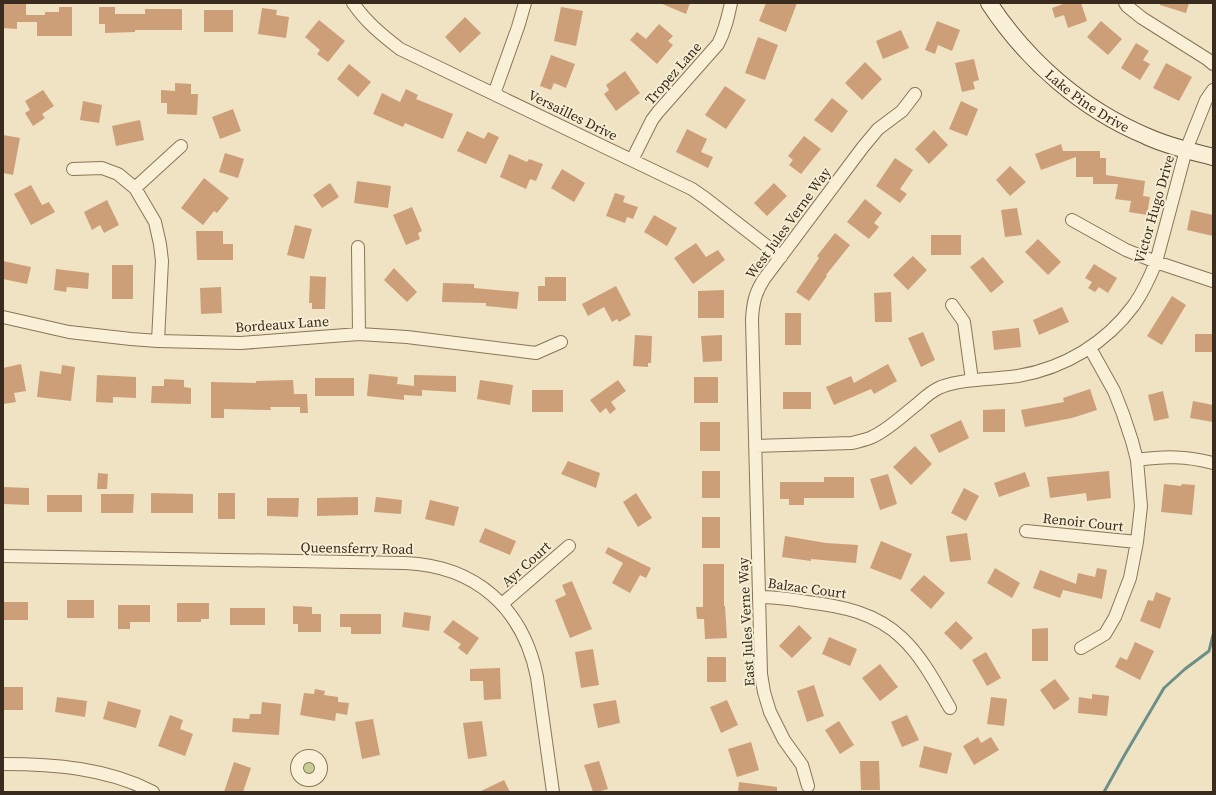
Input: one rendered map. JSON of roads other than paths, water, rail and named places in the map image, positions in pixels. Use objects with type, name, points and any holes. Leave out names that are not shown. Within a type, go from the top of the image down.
[{"type":"main road","name":"Lake Pine Drive","points":[[989,3],[1025,50],[1053,77],[1089,105],[1118,123],[1146,136],[1186,150],[1213,157]]},
{"type":"street","name":"Versailles Drive","points":[[353,3],[364,18],[377,31],[400,49],[692,189],[780,257]]},
{"type":"street","points":[[494,94],[525,3]]},
{"type":"street","name":"Tropez Lane","points":[[632,160],[658,112],[718,44],[726,26],[731,3]]},
{"type":"street","points":[[1125,3],[1142,18],[1213,64]]},
{"type":"street","name":"Victor Hugo Drive","points":[[754,446],[852,443],[862,441],[884,430],[930,393],[940,388],[972,380],[1003,378],[1037,372],[1058,365],[1090,348],[1114,328],[1134,305],[1146,285],[1156,262],[1186,150],[1206,100],[1213,90]]},
{"type":"street","name":"West Jules Verne Way","points":[[754,446],[752,319],[753,304],[758,289],[780,257],[863,147],[878,129],[902,111],[915,94]]},
{"type":"street","points":[[135,188],[181,146]]},
{"type":"street","points":[[73,169],[102,168],[118,174],[135,188],[155,222],[162,261],[158,341]]},
{"type":"street","points":[[1072,220],[1126,250],[1156,262],[1213,281]]},
{"type":"street","points":[[358,247],[359,334]]},
{"type":"street","points":[[952,305],[964,322],[972,380]]},
{"type":"street","name":"Bordeaux Lane","points":[[3,317],[69,332],[158,341],[241,343],[359,334],[407,337],[536,353],[561,342]]},
{"type":"street","points":[[1082,648],[1105,634],[1115,617],[1130,578],[1137,542],[1141,506],[1137,460],[1123,414],[1114,391],[1090,348]]},
{"type":"street","name":"East Jules Verne Way","points":[[754,446],[761,674],[764,692],[776,727],[802,765],[808,786]]},
{"type":"street","points":[[1137,460],[1168,456],[1213,463]]},
{"type":"street","name":"Renoir Court","points":[[1026,531],[1137,542]]},
{"type":"street","name":"Ayr Court","points":[[502,604],[569,546]]},
{"type":"street","name":"Queensferry Road","points":[[3,556],[418,564],[443,569],[466,578],[477,584],[502,604],[522,632],[529,646],[533,659],[553,792]]},
{"type":"street","name":"Balzac Court","points":[[759,596],[835,605],[852,610],[880,622],[901,637],[921,659],[950,708]]},
{"type":"street","points":[[3,764],[30,764],[74,768],[105,774],[130,782],[153,792]]},
{"type":"waterway","points":[[1104,792],[1164,688],[1185,669],[1209,651],[1213,635]]}]
